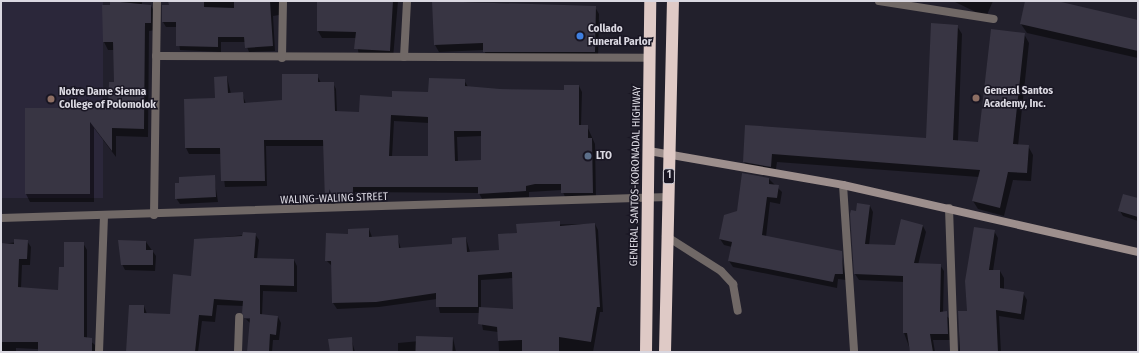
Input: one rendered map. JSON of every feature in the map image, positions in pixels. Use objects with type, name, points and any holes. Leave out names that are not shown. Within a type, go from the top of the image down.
[{"type":"highway","name":"GENERAL SANTOS-KORONADAL HIGHWAY","points":[[646,352],[651,58],[650,1]]},
{"type":"highway","name":"1","points":[[665,352],[666,236],[673,1]]},
{"type":"street","points":[[154,215],[157,1]]},
{"type":"street","points":[[282,58],[283,1]]},
{"type":"street","points":[[404,57],[407,1]]},
{"type":"street","points":[[879,1],[994,18]]},
{"type":"street","points":[[156,56],[282,58],[651,58]]},
{"type":"street","points":[[649,150],[669,152],[843,185],[1138,252]]},
{"type":"street","points":[[843,185],[854,352]]},
{"type":"street","name":"WALING-WALING STREET","points":[[1,218],[104,217],[649,200],[668,197]]},
{"type":"street","points":[[949,208],[954,352]]},
{"type":"street","points":[[99,352],[104,217]]},
{"type":"street","points":[[666,236],[721,271],[733,284],[738,311]]},
{"type":"street","points":[[238,352],[239,317]]},
{"type":"shaded area","name":"Notre Dame Sienna College of Polomolok","points":[[1,1],[103,1],[103,198],[1,198]]},
{"type":"building","points":[[110,1],[151,5],[151,23],[145,23],[144,129],[112,128],[112,151],[90,122],[90,194],[25,194],[25,108],[108,108],[109,82],[114,82],[113,42],[103,42],[102,5],[110,5]]},
{"type":"building","points":[[168,1],[204,1],[204,7],[234,8],[234,1],[270,1],[273,46],[245,48],[244,37],[218,37],[218,47],[176,46],[176,22],[162,22],[162,5],[169,5]]},
{"type":"building","points":[[317,1],[393,1],[390,51],[354,49],[356,32],[317,31]]},
{"type":"building","points":[[432,1],[596,6],[595,52],[483,52],[483,43],[434,45]]},
{"type":"building","points":[[1025,1],[1057,1],[1138,20],[1138,51],[1020,24]]},
{"type":"building","points":[[931,23],[958,25],[953,140],[978,142],[991,29],[1025,33],[1013,144],[1029,145],[1027,173],[1008,172],[1000,208],[972,201],[980,170],[772,154],[771,167],[743,162],[745,125],[926,138]]},
{"type":"building","points":[[282,74],[318,74],[318,82],[334,82],[335,111],[359,112],[360,95],[392,97],[392,91],[428,92],[429,78],[465,79],[465,86],[500,89],[564,90],[564,85],[579,85],[579,125],[588,125],[588,138],[592,138],[593,193],[561,193],[561,184],[535,184],[526,186],[526,191],[478,194],[478,187],[353,187],[353,200],[325,201],[323,140],[264,140],[265,181],[221,181],[220,148],[185,148],[184,99],[215,98],[214,77],[227,76],[228,93],[243,92],[244,103],[282,100]],"holes":[[[391,115],[428,117],[428,156],[389,156]],[[454,131],[481,131],[481,160],[455,161]]]},
{"type":"building","points":[[742,173],[769,178],[769,184],[779,185],[777,198],[767,197],[762,235],[842,251],[843,274],[835,274],[833,282],[728,261],[732,242],[719,239],[724,215],[737,211]]},
{"type":"building","points":[[215,175],[216,197],[175,199],[175,183],[179,183],[179,177]]},
{"type":"building","points":[[1123,194],[1138,198],[1138,217],[1118,211]]},
{"type":"building","points":[[857,203],[870,205],[865,244],[895,245],[901,219],[923,225],[914,263],[941,264],[940,312],[947,311],[948,334],[930,334],[933,352],[910,352],[907,333],[903,333],[903,276],[854,274],[850,214],[851,210],[856,211]]},
{"type":"building","points":[[560,221],[560,226],[595,223],[600,307],[597,307],[591,342],[559,337],[559,352],[522,352],[522,340],[498,341],[497,327],[478,324],[479,307],[513,309],[512,272],[478,275],[478,307],[436,307],[436,293],[376,302],[332,303],[331,261],[325,261],[326,233],[348,234],[348,229],[369,228],[369,237],[398,235],[399,248],[452,244],[452,238],[466,237],[467,252],[499,250],[498,234],[517,233],[516,224]]},
{"type":"building","points":[[974,227],[995,230],[989,270],[1000,270],[1000,288],[1024,292],[1021,314],[996,310],[998,352],[960,352],[958,311],[967,311],[965,281]]},
{"type":"building","points":[[243,232],[256,233],[254,258],[294,259],[294,286],[260,285],[260,314],[278,316],[276,335],[270,334],[269,352],[247,352],[250,318],[244,318],[242,313],[243,301],[214,299],[212,316],[199,315],[195,352],[126,352],[129,305],[144,305],[144,313],[170,314],[173,274],[191,276],[194,239],[242,236]]},
{"type":"building","points":[[14,239],[28,240],[27,259],[19,259],[18,287],[58,290],[59,267],[64,267],[64,242],[84,242],[84,337],[92,338],[92,352],[38,352],[38,342],[1,342],[1,243],[14,244]]},
{"type":"building","points":[[118,240],[146,241],[146,250],[153,250],[153,265],[121,265]]},
{"type":"building","points":[[416,336],[453,337],[452,352],[415,352]]},
{"type":"building","points":[[352,337],[353,352],[330,352],[328,339]]},
{"type":"place","name":"Collado Funeral Parlor","points":[[580,36]]},
{"type":"place","name":"General Santos Academy, Inc.","points":[[976,98]]},
{"type":"place","name":"Notre Dame Sienna College of Polomolok","points":[[51,99]]},
{"type":"place","name":"LTO","points":[[588,156]]}]
